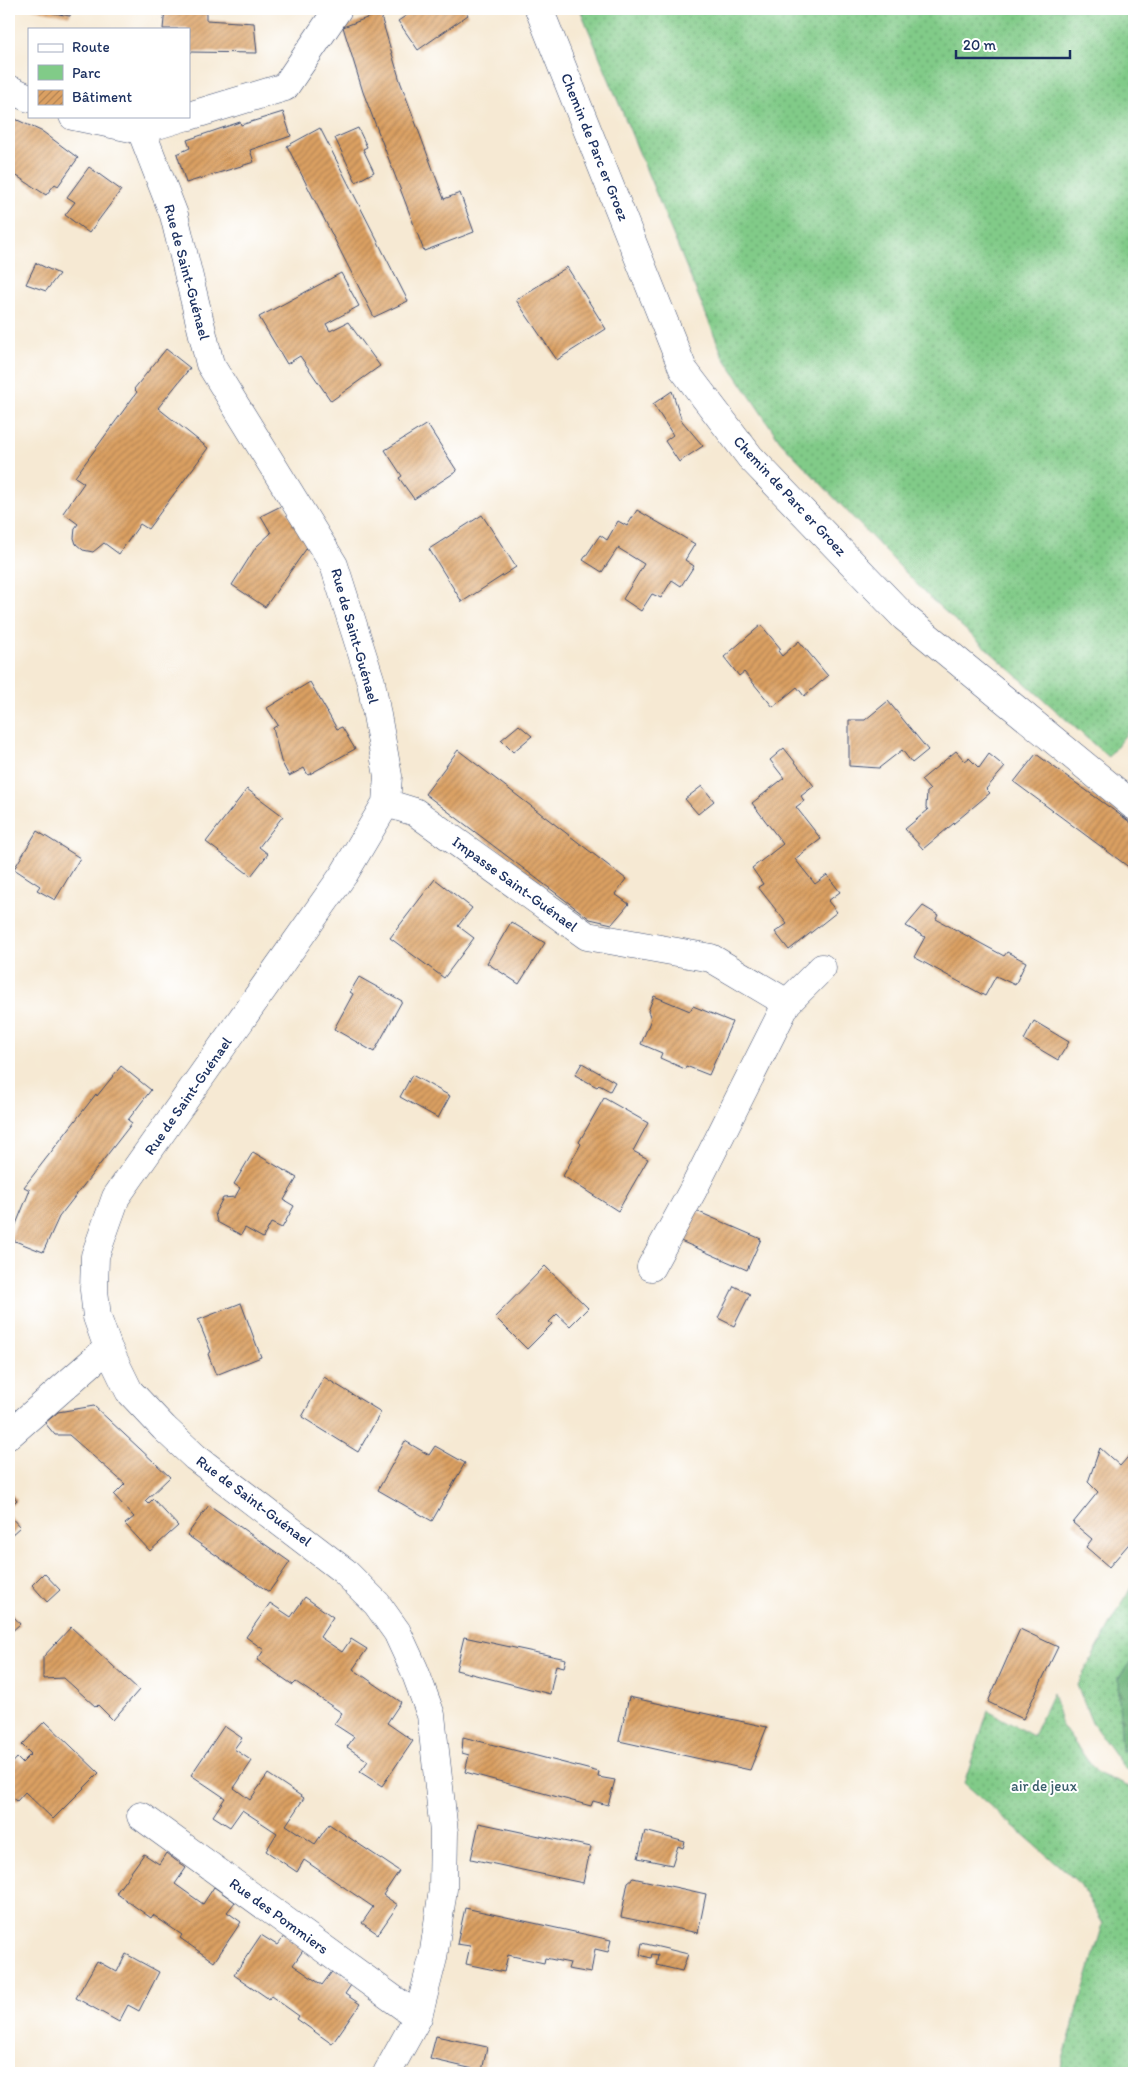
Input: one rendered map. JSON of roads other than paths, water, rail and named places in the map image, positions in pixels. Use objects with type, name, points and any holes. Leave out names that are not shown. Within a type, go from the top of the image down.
[{"type":"street","points":[[190,115],[285,88],[338,9]]},
{"type":"street","name":"Chemin de Parc er Groez","points":[[539,9],[683,369],[750,457],[904,617],[1134,806]]},
{"type":"street","points":[[9,90],[28,98]]},
{"type":"street","points":[[83,118],[141,130],[181,118]]},
{"type":"street","name":"Rue de Saint-Guénael","points":[[141,130],[174,214],[210,364],[334,565],[371,682],[388,776],[386,803],[344,874],[116,1197],[95,1256],[94,1290],[97,1317],[108,1348],[129,1391],[195,1457],[344,1571],[377,1604],[397,1632],[414,1669],[431,1715],[444,1832],[443,1889],[433,1958],[418,2017],[387,2073]]},
{"type":"street","name":"Impasse Saint-Guénael","points":[[386,803],[415,812],[588,936],[711,958],[787,1002]]},
{"type":"street","points":[[651,1267],[694,1190],[787,1002],[822,968]]},
{"type":"street","points":[[9,1435],[108,1348]]},
{"type":"street","name":"Rue des Pommiers","points":[[141,1816],[418,2017]]},
{"type":"park label","name":"air de jeux","points":[[1044,1786]]}]
